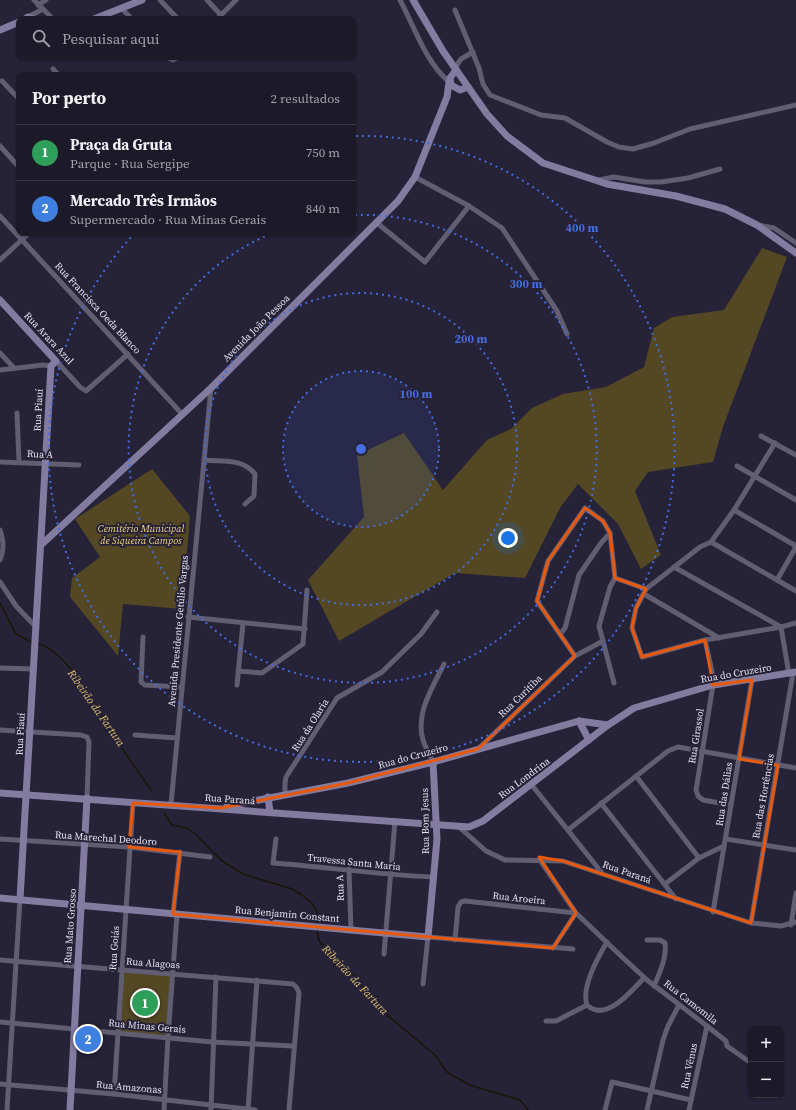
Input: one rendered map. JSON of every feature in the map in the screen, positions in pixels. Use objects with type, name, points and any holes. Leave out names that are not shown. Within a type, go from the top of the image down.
[{"type":"street","points":[[34,0],[50,16]]},
{"type":"street","points":[[38,5],[46,0]]},
{"type":"street","points":[[102,16],[142,0]]},
{"type":"street","points":[[160,0],[175,16]]},
{"type":"street","points":[[207,0],[218,16]]},
{"type":"street","points":[[220,16],[236,0]]},
{"type":"street","points":[[400,0],[428,55],[439,73],[453,88],[460,90]]},
{"type":"street","points":[[412,0],[455,69],[487,114],[507,136],[524,151],[543,163],[607,184],[695,201],[725,209],[757,225],[796,253]]},
{"type":"street","points":[[32,16],[43,9]]},
{"type":"street","points":[[122,9],[129,16]]},
{"type":"street","points":[[455,10],[474,52],[483,84],[490,95],[541,115],[565,118],[607,142],[619,147],[633,149],[654,143],[690,129],[796,105]]},
{"type":"street","points":[[0,30],[16,23]]},
{"type":"street","name":"Avenida João Pessoa","points":[[41,545],[211,388],[398,201],[415,177],[447,97],[451,74],[461,59],[474,52]]},
{"type":"street","points":[[53,69],[56,72]]},
{"type":"street","points":[[2,81],[16,96]]},
{"type":"street","points":[[447,97],[468,87]]},
{"type":"street","points":[[0,146],[16,164]]},
{"type":"street","points":[[598,180],[614,177],[645,182],[661,182],[688,178],[720,169]]},
{"type":"street","points":[[415,177],[469,206],[502,228],[557,311],[568,334]]},
{"type":"street","points":[[377,223],[425,262],[469,206]]},
{"type":"street","name":"Rua Francisca Oeda Blanco","points":[[0,216],[16,233]]},
{"type":"street","points":[[757,225],[774,228],[796,243]]},
{"type":"street","name":"Rua Francisca Oeda Blanco","points":[[18,236],[182,414]]},
{"type":"street","points":[[0,260],[26,236]]},
{"type":"street","name":"Rua Arara Azul","points":[[0,300],[53,363],[83,389],[89,390],[128,354]]},
{"type":"street","points":[[0,353],[14,368]]},
{"type":"street","points":[[0,370],[53,363]]},
{"type":"street","name":"Rua Piauí","points":[[7,1110],[15,961],[31,732],[35,626],[45,463],[53,363]]},
{"type":"street","name":"Avenida Presidente Getúlio Vargas","points":[[171,804],[211,388]]},
{"type":"street","points":[[17,413],[19,462]]},
{"type":"street","points":[[761,436],[796,455]]},
{"type":"street","points":[[775,443],[734,510],[711,542],[700,548],[646,588],[636,608],[632,628],[642,657],[705,640],[796,623]]},
{"type":"street","points":[[204,460],[238,462],[248,466],[255,474],[254,496],[245,504]]},
{"type":"street","name":"Rua A","points":[[0,462],[78,465]]},
{"type":"street","points":[[737,466],[796,500]]},
{"type":"street","points":[[575,656],[561,633],[537,601],[548,561],[585,508],[603,522],[610,533],[615,578],[610,587],[599,626],[614,683]]},
{"type":"street","points":[[734,510],[796,547],[777,580]]},
{"type":"street","points":[[0,530],[4,540],[4,550],[0,560]]},
{"type":"street","points":[[561,633],[565,628],[579,575],[600,543],[610,533]]},
{"type":"street","points":[[711,542],[796,591]]},
{"type":"street","points":[[674,567],[781,627]]},
{"type":"street","points":[[615,578],[646,588]]},
{"type":"street","points":[[0,582],[16,606],[35,626]]},
{"type":"street","points":[[238,671],[262,673],[303,644],[306,590]]},
{"type":"street","points":[[644,594],[719,638]]},
{"type":"street","name":"Rua da Olaria","points":[[285,794],[284,783],[286,777],[337,698],[382,672],[421,634],[437,612]]},
{"type":"street","points":[[188,617],[305,629]]},
{"type":"street","points":[[236,685],[243,623]]},
{"type":"street","name":"Rua das Hortências","points":[[751,923],[793,673],[781,627]]},
{"type":"street","points":[[143,637],[141,682],[145,685],[182,688]]},
{"type":"street","name":"Rua Girassol","points":[[705,640],[714,676],[714,686],[696,790],[698,796],[703,800],[731,805]]},
{"type":"street","name":"Rua Curitiba","points":[[478,748],[575,656],[603,641]]},
{"type":"street","name":"Rua Bom Jesus","points":[[423,984],[434,877],[436,824],[433,762],[423,739],[421,724],[424,706],[444,664]]},
{"type":"street","points":[[0,668],[33,669]]},
{"type":"street","name":"Rua do Cruzeiro","points":[[634,708],[714,686],[793,673]]},
{"type":"street","name":"Rua das Dálias","points":[[713,912],[752,680]]},
{"type":"street","name":"Rua Londrina","points":[[469,828],[483,821],[608,725],[634,708]]},
{"type":"street","points":[[579,722],[589,740]]},
{"type":"street","name":"Rua do Cruzeiro","points":[[221,808],[268,797],[348,783],[433,762],[478,748],[579,722],[608,725]]},
{"type":"street","points":[[0,730],[31,732]]},
{"type":"street","name":"Rua Mato Grosso","points":[[31,732],[81,735],[87,737],[89,742],[82,906],[73,1028],[70,1110]]},
{"type":"street","points":[[135,735],[177,738]]},
{"type":"street","points":[[568,830],[668,751],[678,748],[796,768]]},
{"type":"street","points":[[636,776],[699,858]]},
{"type":"street","points":[[531,784],[602,874]]},
{"type":"street","name":"Rua Paraná","points":[[0,793],[87,798],[133,803],[171,804],[436,824],[469,828]]},
{"type":"street","points":[[268,797],[270,812]]},
{"type":"street","name":"Rua Goiás","points":[[114,1094],[133,803]]},
{"type":"street","points":[[601,803],[676,899]]},
{"type":"street","points":[[384,954],[395,822]]},
{"type":"street","name":"Rua Paraná","points":[[459,827],[494,856],[506,860],[563,861],[713,912],[751,923],[768,926],[793,923]]},
{"type":"street","name":"Rua Marechal Deodoro","points":[[0,839],[129,847],[180,852],[210,857]]},
{"type":"street","name":"Travessa Santa Maria","points":[[276,839],[273,863],[348,869],[391,876],[434,877]]},
{"type":"street","points":[[726,839],[796,850]]},
{"type":"street","points":[[665,884],[699,858],[724,846]]},
{"type":"street","points":[[164,1110],[180,852]]},
{"type":"street","name":"Rua Camomila","points":[[540,860],[576,913],[644,978],[726,1041],[728,1046],[750,1062]]},
{"type":"street","name":"Rua A","points":[[348,869],[351,930]]},
{"type":"street","points":[[793,923],[796,893]]},
{"type":"street","name":"Rua Benjamin Constant","points":[[0,898],[428,938],[573,949]]},
{"type":"street","name":"Rua Aroeira","points":[[455,940],[458,906],[461,902],[465,901],[576,913]]},
{"type":"street","points":[[553,948],[576,913]]},
{"type":"street","points":[[647,940],[660,940],[665,943],[666,949],[662,968],[654,986]]},
{"type":"street","points":[[607,942],[594,968],[585,993],[587,1005],[595,1010],[605,1010],[626,995],[644,978]]},
{"type":"street","name":"Rua Alagoas","points":[[0,960],[293,984],[299,993],[293,1046]]},
{"type":"street","points":[[211,1107],[212,1042],[216,977]]},
{"type":"street","points":[[248,1110],[257,980]]},
{"type":"street","points":[[546,1021],[556,1021],[587,1005]]},
{"type":"street","points":[[647,1110],[663,1040],[668,1026],[679,1005]]},
{"type":"street","name":"Rua Minas Gerais","points":[[0,1022],[212,1042],[293,1046]]},
{"type":"street","name":"Rua Vênus","points":[[689,1110],[707,1026]]},
{"type":"street","points":[[289,1110],[293,1046]]},
{"type":"street","points":[[605,1110],[612,1082],[691,1100]]},
{"type":"street","name":"Rua Amazonas","points":[[0,1084],[165,1099],[211,1107],[255,1110]]},
{"type":"highlighted area","points":[[585,508],[603,521],[610,533],[615,578],[646,589],[636,608],[632,628],[642,657],[705,640],[713,685],[752,680],[739,759],[778,765],[751,923],[563,861],[539,857],[576,913],[553,948],[173,914],[180,852],[129,847],[133,803],[221,808],[348,783],[478,749],[575,656],[537,601],[548,561]]},
{"type":"green space","points":[[762,248],[787,257],[723,427],[713,462],[648,472],[635,491],[661,555],[641,569],[618,524],[578,484],[560,508],[525,578],[455,573],[339,641],[308,580],[364,517],[357,455],[404,433],[443,490],[487,440],[511,429],[532,408],[563,394],[606,387],[644,367],[654,328],[672,317],[724,310]]},
{"type":"green space","name":"Cemitério Municipal de Siqueira Campos","points":[[152,469],[190,516],[182,609],[123,604],[118,656],[70,597],[72,578],[100,557],[75,519]]},
{"type":"green space","points":[[123,972],[171,975],[166,1035],[120,1032]]},
{"type":"waterway","name":"Ribeirão da Fartura","points":[[0,603],[16,634],[33,643]]},
{"type":"waterway","name":"Ribeirão da Fartura","points":[[37,643],[49,648],[71,669],[91,697],[123,750],[152,791]]},
{"type":"waterway","name":"Ribeirão da Fartura","points":[[164,813],[172,825],[187,828],[222,861],[243,874],[292,889],[302,895],[312,903],[317,912],[317,924]]},
{"type":"waterway","name":"Ribeirão da Fartura","points":[[317,930],[319,941],[357,978],[365,990],[386,1014],[435,1055],[447,1072],[469,1085],[520,1100],[528,1110]]},
{"type":"place","name":"Praça da Gruta","points":[[145,1003]]},
{"type":"place","name":"Mercado Três Irmãos","points":[[88,1039]]}]
